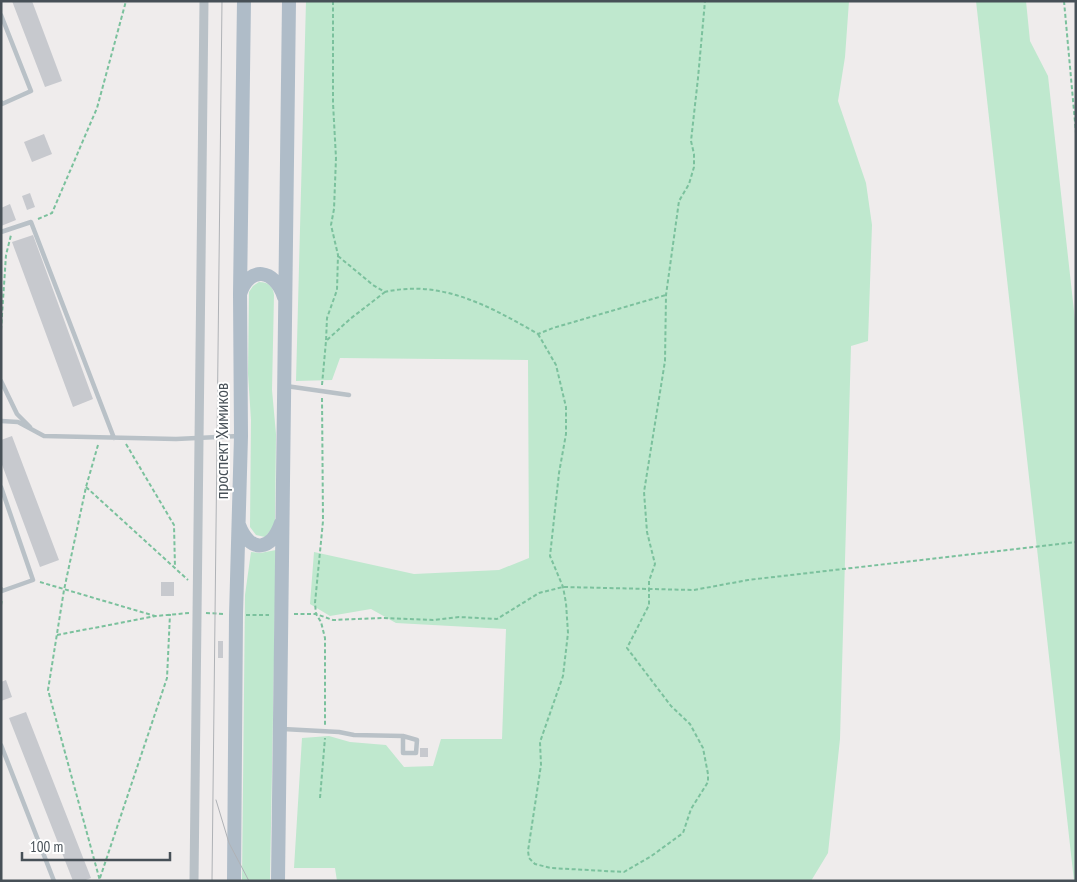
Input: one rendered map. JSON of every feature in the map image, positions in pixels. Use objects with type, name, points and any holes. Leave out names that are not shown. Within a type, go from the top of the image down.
[{"type":"main road","name":"проспект Химиков","points":[[234,881],[236,615],[241,436],[240,294],[244,1]]},
{"type":"main road","points":[[278,881],[282,728],[289,1]]},
{"type":"main road","points":[[240,294],[244,284],[250,278],[266,275],[274,278],[279,284],[285,300]]},
{"type":"main road","points":[[239,524],[247,541],[263,544],[276,536],[283,516]]},
{"type":"street","points":[[194,881],[204,1]]},
{"type":"lane","points":[[1,15],[31,91],[2,104],[1,102]]},
{"type":"lane","points":[[1,232],[32,222],[114,438]]},
{"type":"lane","points":[[1,381],[17,414],[32,430]]},
{"type":"lane","points":[[284,386],[349,395]]},
{"type":"lane","points":[[1,421],[18,422],[44,436],[199,438],[241,436]]},
{"type":"lane","points":[[1,487],[33,580],[2,591]]},
{"type":"lane","points":[[282,728],[339,732],[354,735],[403,736],[416,740],[416,753],[403,753],[403,736]]},
{"type":"lane","points":[[1,745],[54,881]]},
{"type":"path","points":[[32,222],[52,213],[96,108],[126,1]]},
{"type":"path","points":[[322,384],[327,318],[337,290],[338,255],[331,225],[334,208],[336,158],[333,1]]},
{"type":"path","points":[[326,341],[350,319],[385,292],[401,289],[428,290],[467,298],[485,305],[538,334],[556,365],[566,407],[566,434],[559,473],[550,556],[563,586],[568,633],[563,676],[540,742],[541,764],[528,851],[529,858],[536,864],[551,868],[624,872],[650,857],[683,833],[691,809],[708,782],[703,748],[690,724],[671,706],[627,648],[649,605],[649,589],[655,560],[647,532],[644,503],[665,361],[666,295],[679,201],[689,184],[694,167],[691,140],[705,1]]},
{"type":"path","points":[[1064,1],[1076,133]]},
{"type":"path","points":[[1,330],[6,255],[13,228]]},
{"type":"path","points":[[338,255],[373,285],[385,292]]},
{"type":"path","points":[[538,334],[666,295]]},
{"type":"path","points":[[320,798],[326,731],[325,638],[316,614],[315,603],[324,521],[322,394]]},
{"type":"path","points":[[100,438],[86,487],[64,590],[48,690],[100,880]]},
{"type":"path","points":[[122,438],[174,525],[174,568]]},
{"type":"path","points":[[86,487],[197,588]]},
{"type":"path","points":[[282,614],[316,614],[333,620],[382,618],[432,620],[459,617],[497,619],[539,593],[563,586],[694,590],[748,580],[1076,542]]},
{"type":"path","points":[[33,580],[156,616]]},
{"type":"path","points":[[57,635],[156,616],[197,613]]},
{"type":"path","points":[[100,880],[167,678],[170,614]]},
{"type":"green space","points":[[306,1],[849,1],[845,57],[838,101],[866,183],[872,225],[868,341],[851,346],[840,739],[828,853],[811,881],[337,881],[335,868],[294,868],[302,738],[329,736],[350,742],[386,745],[404,767],[433,766],[441,739],[502,739],[506,629],[396,623],[371,609],[330,616],[310,604],[314,552],[414,574],[499,570],[529,558],[528,360],[340,358],[332,380],[296,381]]},
{"type":"green space","points":[[976,1],[1026,1],[1030,41],[1048,76],[1076,329],[1076,881],[1074,881]]},
{"type":"green space","points":[[259,282],[270,285],[274,295],[272,390],[276,434],[275,525],[265,537],[256,535],[250,527],[249,292]]},
{"type":"green space","points":[[276,550],[270,881],[242,881],[245,595],[251,552],[260,553]]},
{"type":"building","points":[[12,1],[32,1],[62,81],[45,87]]},
{"type":"building","points":[[44,134],[52,154],[32,162],[24,142]]},
{"type":"building","points":[[30,193],[35,207],[27,210],[22,196]]},
{"type":"building","points":[[10,204],[16,220],[1,226],[1,208]]},
{"type":"building","points":[[33,235],[93,399],[73,407],[12,242]]},
{"type":"building","points":[[12,436],[59,560],[40,567],[1,462],[1,440]]},
{"type":"building","points":[[161,582],[174,582],[174,596],[161,596]]},
{"type":"building","points":[[218,641],[223,641],[223,658],[218,658]]},
{"type":"building","points":[[6,680],[12,697],[1,701],[1,682]]},
{"type":"building","points":[[26,712],[91,878],[83,881],[73,881],[9,718]]},
{"type":"building","points":[[420,748],[428,748],[428,757],[420,757]]},
{"type":"tram line","points":[[212,881],[222,1]]},
{"type":"tram line","points":[[216,800],[229,843],[249,881]]}]
